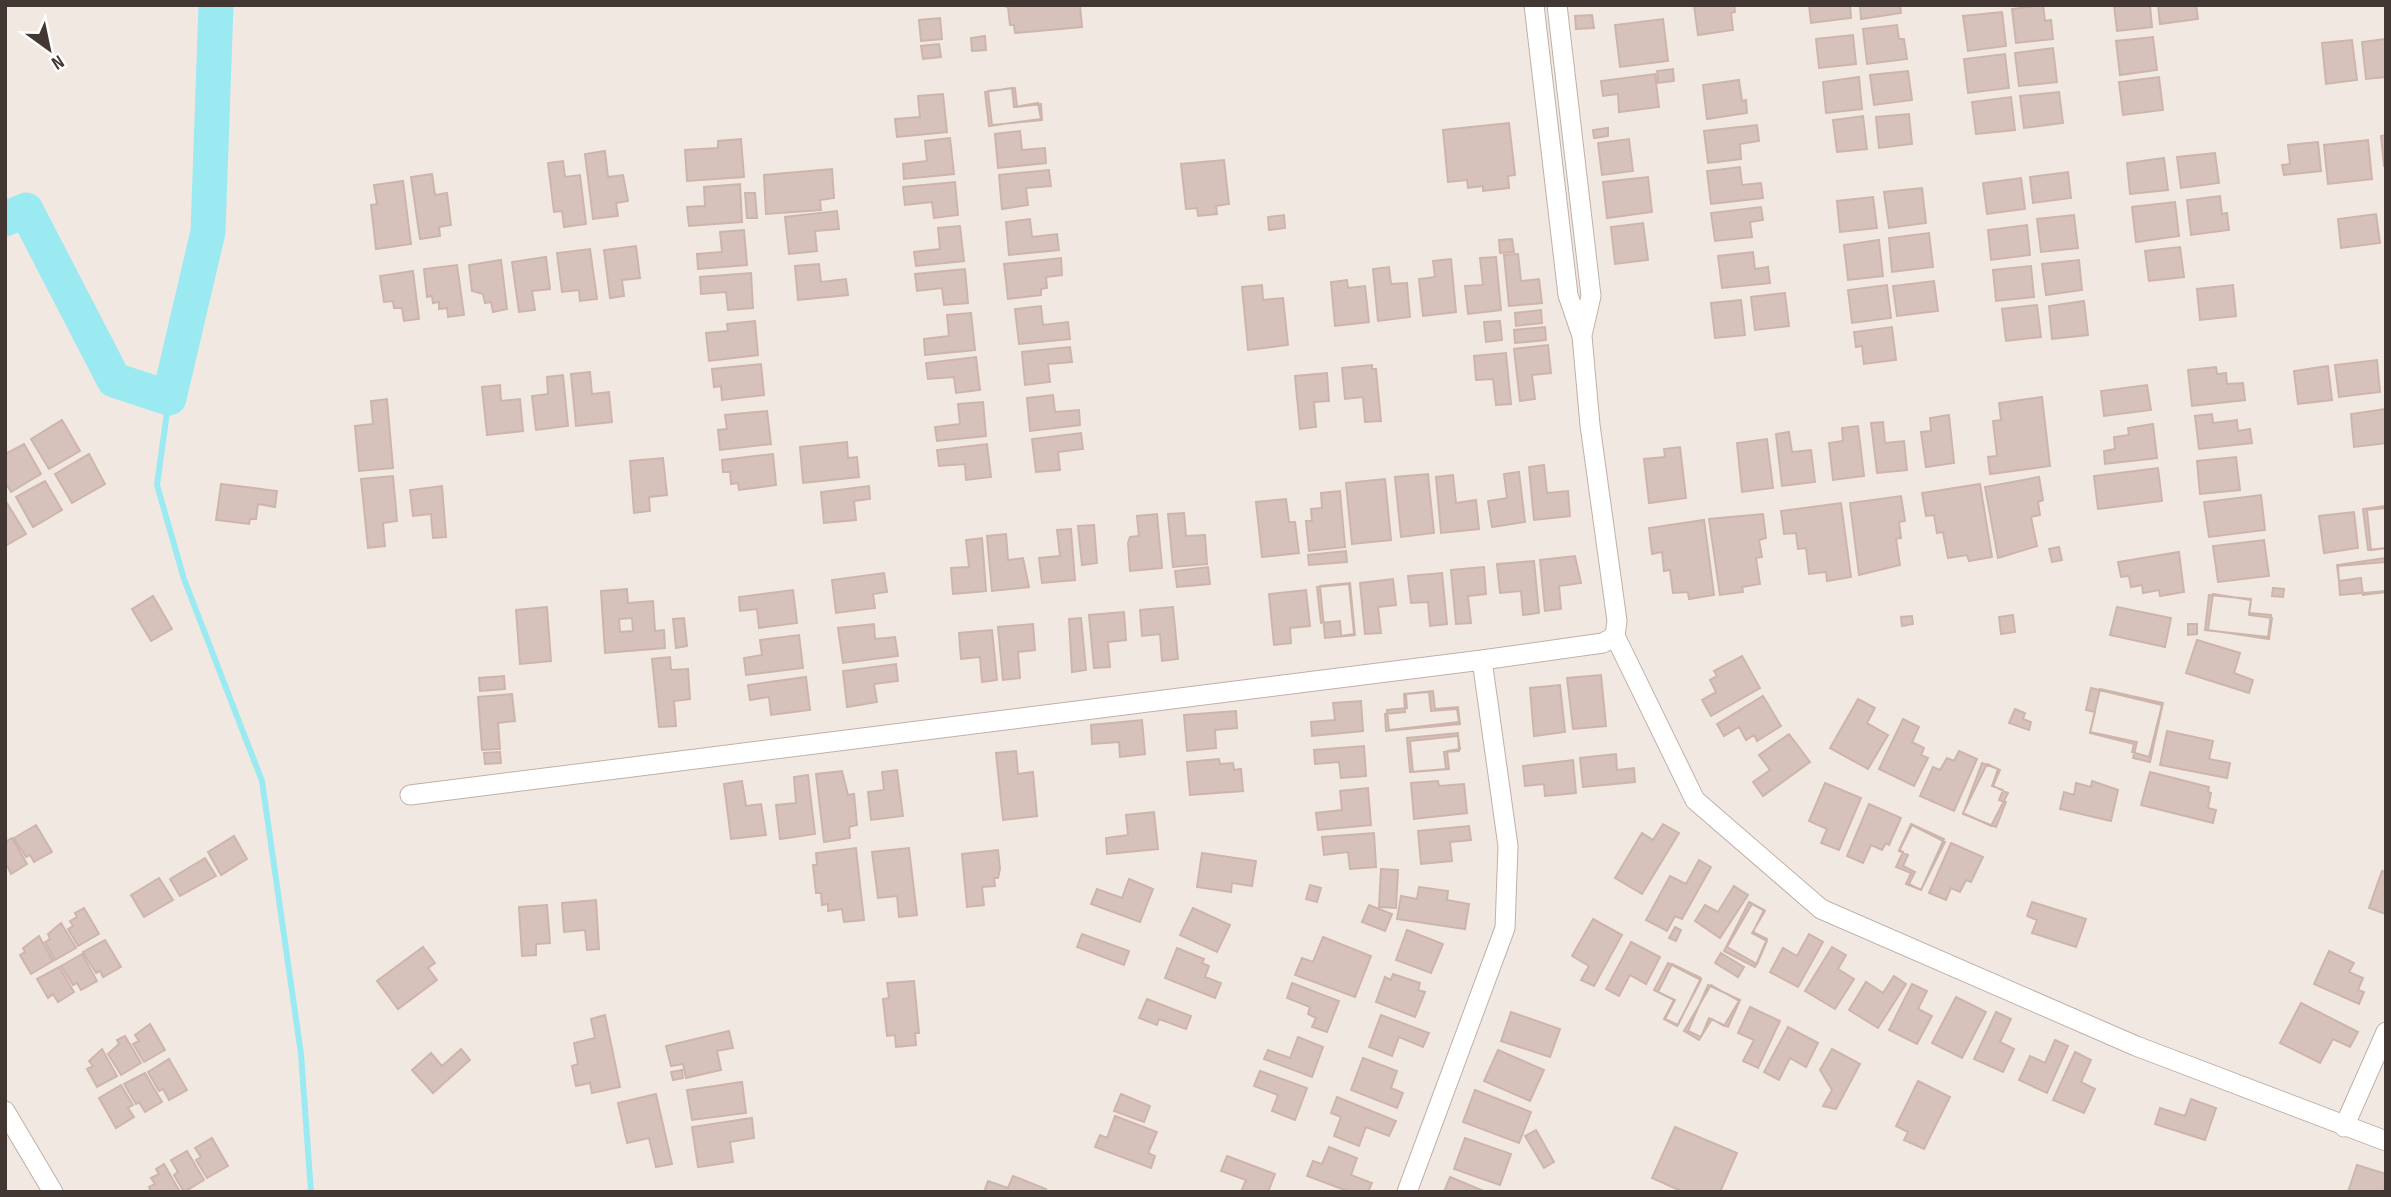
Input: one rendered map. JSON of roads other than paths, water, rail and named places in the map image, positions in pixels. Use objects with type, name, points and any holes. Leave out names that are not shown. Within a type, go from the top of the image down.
[{"type":"street","points":[[1534,5],[1568,295],[1582,335],[1590,425],[1616,621],[1615,636],[1695,800],[1821,909],[2136,1046],[2386,1141]]},
{"type":"street","points":[[1557,5],[1591,296],[1582,335]]},
{"type":"street","points":[[410,795],[1482,660],[1603,643],[1615,636]]},
{"type":"street","points":[[1408,1192],[1505,928],[1508,845],[1482,660]]},
{"type":"street","points":[[2344,1127],[2386,1032]]},
{"type":"street","points":[[5,1111],[54,1192]]},
{"type":"waterway","points":[[5,219],[26,210],[114,380],[169,398],[208,232],[216,5]]},
{"type":"waterway","points":[[169,398],[157,485],[184,579],[262,781],[301,1054],[311,1192]]}]
